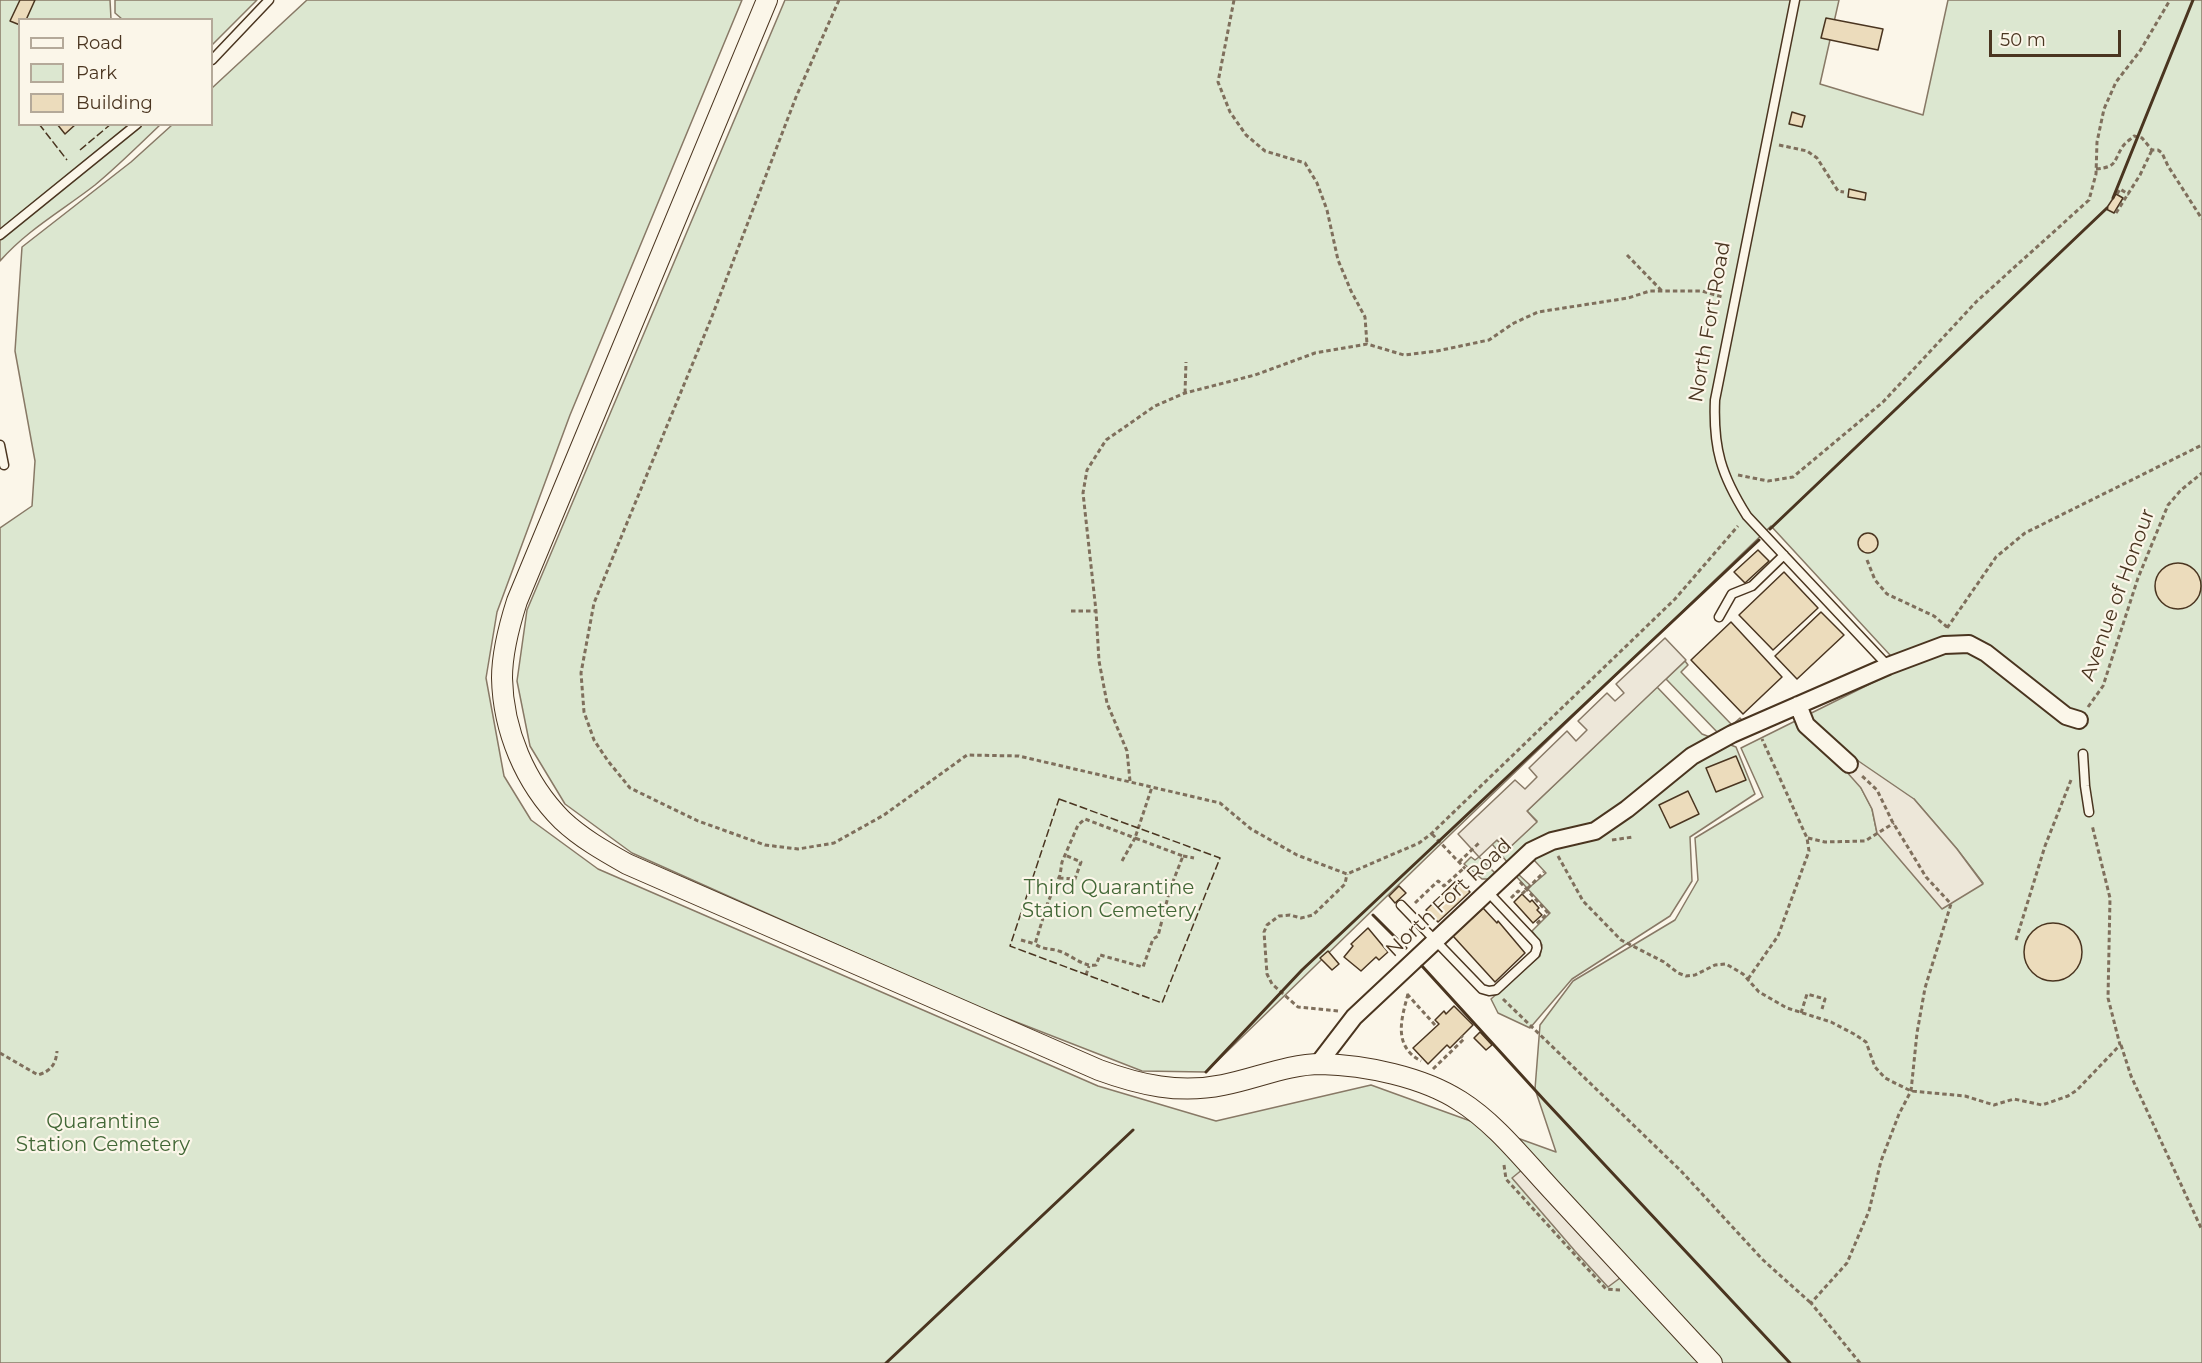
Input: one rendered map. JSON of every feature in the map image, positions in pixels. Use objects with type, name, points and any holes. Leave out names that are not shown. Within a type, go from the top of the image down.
[{"type":"street","points":[[767,0],[526,579],[509,625],[502,678],[512,735],[530,780],[563,820],[589,842],[627,864],[1099,1070],[1135,1083],[1172,1089],[1197,1089],[1224,1085],[1291,1068],[1318,1064],[1348,1065],[1408,1078],[1459,1100],[1501,1136],[1712,1363]]},
{"type":"street","name":"North Fort Road","points":[[1318,1064],[1354,1017],[1531,851],[1552,841],[1594,831],[1627,809],[1692,756],[1755,724],[1888,666],[1944,645],[1969,645],[1986,653],[2066,716],[2079,720]]},
{"type":"street","points":[[1798,705],[1806,725],[1849,764]]},
{"type":"lane","points":[[213,59],[269,0]]},
{"type":"lane","name":"North Fort Road","points":[[1795,0],[1715,400],[1714,429],[1719,460],[1733,494],[1747,516],[1888,666]]},
{"type":"lane","points":[[0,236],[135,126]]},
{"type":"lane","points":[[0,445],[4,465]]},
{"type":"lane","points":[[1719,616],[1732,594],[1752,586],[1784,555]]},
{"type":"lane","points":[[2083,754],[2089,812]]},
{"type":"lane","points":[[1404,908],[1482,989],[1496,990],[1535,954],[1537,948],[1536,943],[1486,891]]},
{"type":"path","points":[[839,0],[796,98],[711,319],[594,603],[580,673],[584,712],[594,740],[630,788],[698,821],[720,829],[765,845],[798,849],[834,843],[884,815],[967,755],[1019,756],[1220,803],[1251,829],[1297,855],[1347,874],[1419,843],[1431,834],[1675,599],[1747,516]]},
{"type":"path","points":[[1234,0],[1218,82],[1230,112],[1246,135],[1265,151],[1305,163],[1317,183],[1327,210],[1338,260],[1365,317],[1367,344]]},
{"type":"path","points":[[1724,472],[1768,481],[1793,477],[1883,402],[1977,301],[2089,200],[2096,169],[2097,142],[2104,109],[2116,82],[2140,51],[2170,0]]},
{"type":"path","points":[[2096,169],[2109,167],[2134,136],[2142,138],[2152,150],[2162,153],[2202,219]]},
{"type":"path","points":[[1766,143],[1807,151],[1817,158],[1838,191],[1844,192]]},
{"type":"path","points":[[2116,213],[2140,175],[2152,150]]},
{"type":"path","points":[[2117,195],[2120,189],[2128,194]]},
{"type":"path","points":[[1627,255],[1662,291]]},
{"type":"path","points":[[1130,782],[1127,751],[1107,703],[1099,661],[1083,493],[1087,470],[1106,440],[1155,406],[1185,393],[1255,375],[1315,353],[1367,344],[1404,355],[1437,351],[1489,340],[1514,323],[1538,312],[1628,298],[1650,291],[1702,291],[1734,300]]},
{"type":"path","points":[[1185,393],[1186,362]]},
{"type":"path","points":[[1944,645],[1947,627],[1996,557],[2025,532],[2202,445]]},
{"type":"path","name":"Avenue of Honour","points":[[2079,720],[2103,686],[2138,578],[2168,505],[2181,490],[2202,473]]},
{"type":"path","points":[[1867,560],[1875,580],[1887,594],[1934,616],[1947,627]]},
{"type":"path","points":[[1071,611],[1096,611]]},
{"type":"path","points":[[1748,979],[1778,936],[1809,851],[1807,838],[1782,779],[1755,724]]},
{"type":"path","points":[[2016,940],[2045,846],[2083,754]]},
{"type":"path","points":[[1811,1303],[1847,1263],[1869,1211],[1881,1161],[1899,1114],[1911,1091],[1917,1033],[1925,988],[1951,904],[1926,877],[1894,824],[1877,790],[1849,764]]},
{"type":"path","points":[[1122,861],[1135,838],[1152,787]]},
{"type":"path","points":[[2089,812],[2110,898],[2108,998],[2120,1045],[2131,1076],[2202,1230]]},
{"type":"path","points":[[1035,944],[1065,855],[1078,825],[1085,819],[1183,856],[1194,858]]},
{"type":"path","points":[[1807,838],[1825,842],[1865,841],[1894,824]]},
{"type":"path","points":[[1431,834],[1486,891]]},
{"type":"path","points":[[1552,841],[1569,880],[1583,901],[1621,940],[1686,976],[1695,975],[1715,965],[1726,964],[1748,979],[1759,992],[1787,1008],[1831,1022],[1866,1042],[1875,1067],[1885,1078],[1911,1091],[1965,1096],[1994,1104],[2014,1099],[2042,1105],[2068,1096],[2120,1045]]},
{"type":"path","points":[[1459,862],[1480,842]]},
{"type":"path","points":[[1059,878],[1075,879],[1081,862],[1065,855]]},
{"type":"path","points":[[1021,940],[1046,949],[1058,950],[1089,966],[1096,965],[1100,955],[1143,967],[1153,939],[1158,936],[1170,889],[1183,856]]},
{"type":"path","points":[[1404,908],[1438,881],[1444,886],[1464,868]]},
{"type":"path","points":[[1509,870],[1548,913],[1538,922]]},
{"type":"path","points":[[1510,898],[1518,891],[1522,894],[1544,872]]},
{"type":"path","points":[[1347,874],[1345,884],[1313,915],[1301,918],[1290,915],[1279,916],[1267,926],[1263,939],[1268,974],[1272,984],[1287,999],[1298,1007],[1334,1009],[1354,1017]]},
{"type":"path","points":[[1038,907],[1046,910]]},
{"type":"path","points":[[1086,975],[1089,966]]},
{"type":"path","points":[[1394,979],[1435,1025]]},
{"type":"path","points":[[1496,990],[1510,1008],[1534,1027],[1681,1171],[1762,1259],[1811,1303],[1860,1363]]},
{"type":"path","points":[[1408,994],[1402,1016],[1401,1035],[1409,1055],[1424,1063]]},
{"type":"path","points":[[1801,1013],[1806,994],[1825,999],[1822,1009]]},
{"type":"path","points":[[0,1053],[38,1075],[50,1069],[56,1061],[57,1051]]},
{"type":"green space","points":[[0,0],[110,0],[111,18],[18,18],[18,126],[159,126],[103,178],[33,230],[0,261]]},
{"type":"green space","points":[[115,0],[257,0],[213,44],[213,18],[121,18],[115,13]]},
{"type":"green space","points":[[307,0],[742,0],[570,415],[497,612],[486,678],[504,776],[531,820],[598,869],[1098,1086],[1216,1121],[1371,1085],[1556,1152],[1535,1089],[1540,1025],[1573,981],[1675,920],[1698,880],[1695,838],[1763,797],[1741,748],[1902,668],[1771,526],[1206,1072],[1142,1071],[965,1002],[632,853],[565,804],[530,746],[517,681],[527,610],[785,0],[1839,0],[1820,84],[1923,115],[1948,0],[2202,0],[2202,1363],[0,1363],[0,528],[32,506],[35,461],[15,351],[22,247],[131,162],[171,126],[213,126],[213,87]],"holes":[[[1861,788],[1914,799],[1983,883],[1877,833],[1872,809]]]},
{"type":"green space","points":[[1685,661],[1688,665],[1681,672],[1732,725],[1740,718],[1745,724],[1719,734],[1666,679]]},
{"type":"green space","points":[[1657,687],[1702,734],[1736,747],[1755,794],[1690,837],[1692,881],[1670,916],[1572,979],[1530,1028],[1498,1013],[1491,999],[1540,956],[1542,945],[1532,931],[1550,913],[1514,874],[1517,873],[1531,886],[1546,873],[1533,859],[1560,833],[1508,863],[1492,844],[1497,840],[1507,850],[1537,821],[1527,811]]},
{"type":"green space","points":[[1471,857],[1475,860],[1479,857],[1496,874],[1491,879],[1482,879],[1464,864]]},
{"type":"shaded area","points":[[1665,638],[1686,660],[1527,811],[1537,822],[1507,850],[1497,840],[1479,857],[1458,834],[1515,780],[1525,789],[1537,777],[1529,768],[1567,731],[1576,741],[1587,730],[1578,721],[1607,693],[1615,701],[1624,693],[1616,684]]},
{"type":"shaded area","points":[[1854,758],[1914,799],[1957,849],[1983,884],[1942,909],[1877,833],[1872,809],[1861,788],[1845,770]]},
{"type":"shaded area","points":[[1523,1169],[1620,1278],[1608,1287],[1575,1251],[1512,1178]]},
{"type":"building","points":[[20,0],[35,0],[27,18],[18,18],[18,24],[10,21]]},
{"type":"building","points":[[1826,18],[1883,29],[1878,50],[1821,38]]},
{"type":"building","points":[[1792,112],[1805,116],[1802,127],[1789,124]]},
{"type":"building","points":[[59,126],[74,126],[65,134]]},
{"type":"building","points":[[1849,189],[1866,193],[1865,200],[1848,197]]},
{"type":"building","points":[[2116,194],[2123,198],[2114,213],[2106,209]]},
{"type":"building","points":[[1868,533],[1875,536],[1878,543],[1875,550],[1868,553],[1861,550],[1858,543],[1861,536]]},
{"type":"building","points":[[1758,550],[1769,561],[1745,583],[1734,572]]},
{"type":"building","points":[[2178,563],[2194,570],[2201,586],[2194,602],[2178,609],[2162,602],[2155,586],[2162,570]]},
{"type":"building","points":[[1784,572],[1818,608],[1773,650],[1739,615]]},
{"type":"building","points":[[1821,612],[1844,635],[1797,679],[1775,656]]},
{"type":"building","points":[[1731,622],[1782,677],[1743,714],[1691,660]]},
{"type":"building","points":[[1736,756],[1746,780],[1716,792],[1706,768]]},
{"type":"building","points":[[1688,791],[1699,814],[1670,828],[1659,805]]},
{"type":"building","points":[[1458,879],[1470,892],[1438,922],[1426,910]]},
{"type":"building","points":[[1399,886],[1406,893],[1395,903],[1389,896]]},
{"type":"building","points":[[1522,894],[1530,902],[1532,900],[1542,915],[1533,923],[1514,902]]},
{"type":"building","points":[[1483,908],[1497,923],[1498,921],[1525,953],[1495,982],[1453,936]]},
{"type":"building","points":[[2047,923],[2059,923],[2074,931],[2082,946],[2082,958],[2074,973],[2059,981],[2047,981],[2032,973],[2024,958],[2024,946],[2032,931]]},
{"type":"building","points":[[1368,928],[1388,952],[1379,960],[1376,957],[1361,971],[1344,957],[1353,946],[1351,944]]},
{"type":"building","points":[[1328,951],[1339,964],[1332,970],[1320,958]]},
{"type":"building","points":[[1454,1006],[1473,1025],[1450,1048],[1447,1045],[1428,1064],[1413,1048],[1439,1024],[1435,1020],[1444,1011],[1446,1014]]},
{"type":"building","points":[[1480,1032],[1492,1045],[1486,1050],[1474,1038]]},
{"type":"fence","points":[[41,126],[67,160]]},
{"type":"fence","points":[[80,150],[109,126]]},
{"type":"fence","points":[[1059,799],[1220,858],[1162,1003],[1010,946],[1059,799]]},
{"type":"wall","points":[[2113,198],[2193,0]]},
{"type":"wall","points":[[1770,529],[2107,208]]},
{"type":"wall","points":[[1206,1072],[1302,970],[1759,540]]},
{"type":"wall","points":[[1373,915],[1406,948]]},
{"type":"wall","points":[[1422,966],[1790,1363]]},
{"type":"wall","points":[[886,1363],[1133,1130]]},
{"type":"park label","name":"Third Quarantine Station Cemetery","points":[[1109,900]]},
{"type":"park label","name":"Quarantine Station Cemetery","points":[[103,1134]]}]
